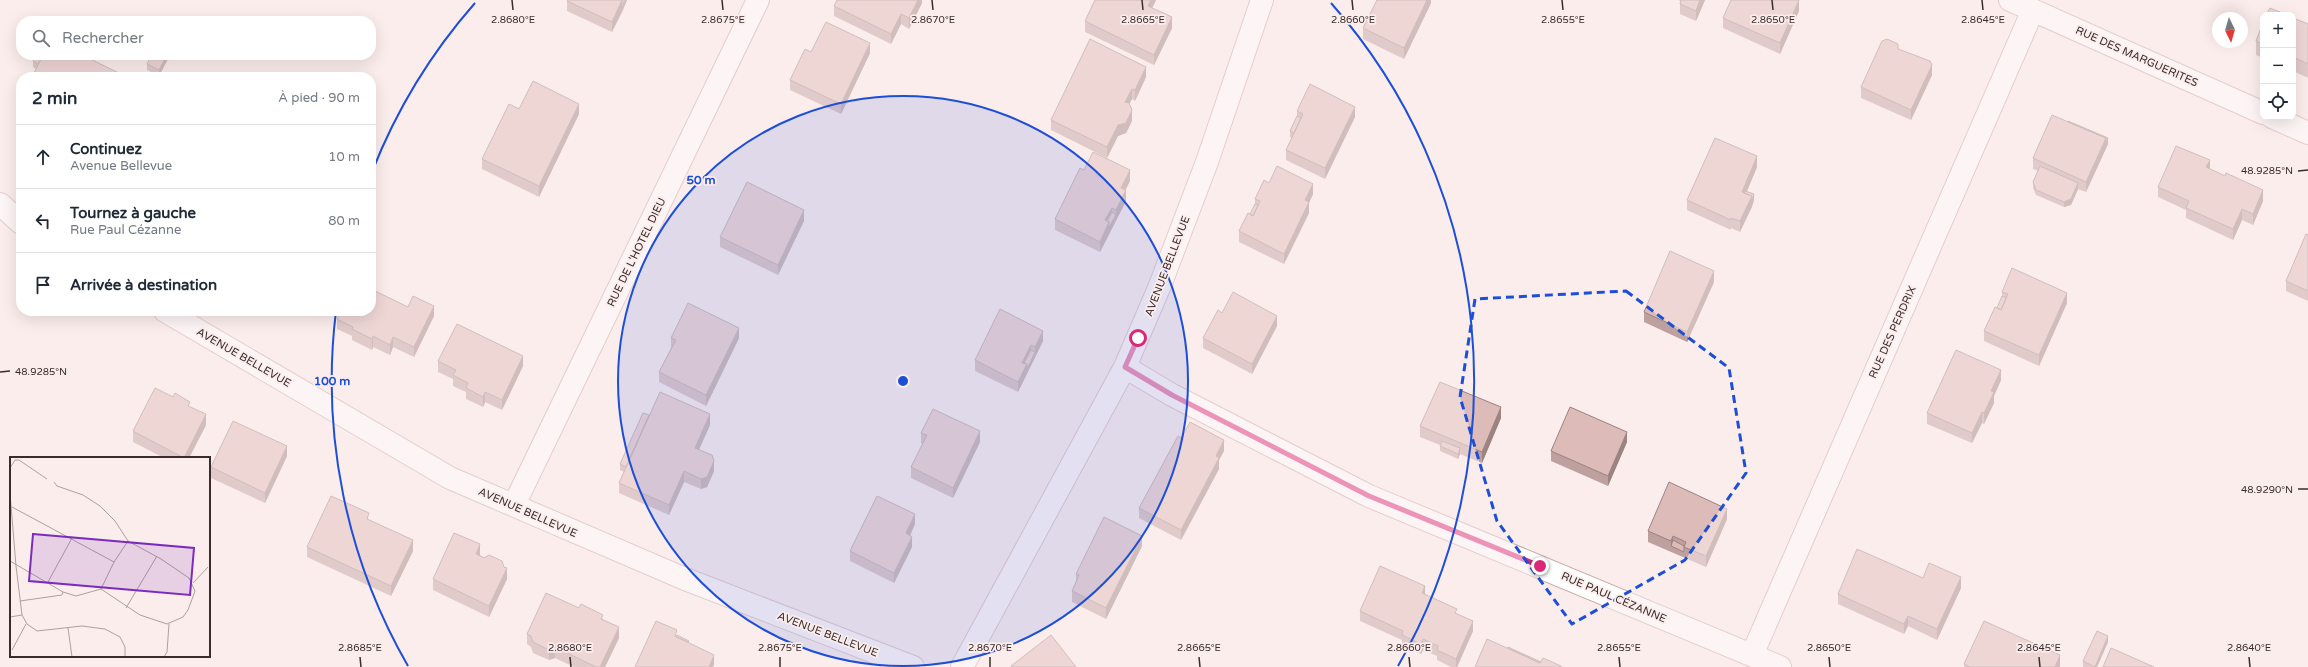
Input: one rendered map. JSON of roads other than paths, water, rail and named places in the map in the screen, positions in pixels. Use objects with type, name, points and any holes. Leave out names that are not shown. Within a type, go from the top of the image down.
[{"type":"street","name":"RUE DE L'HOTEL DIEU","points":[[514,505],[758,0]]},
{"type":"street","name":"AVENUE BELLEVUE","points":[[962,667],[1125,367],[1159,288],[1207,162],[1262,0]]},
{"type":"street","name":"RUE DES MARGUERITES","points":[[2010,0],[2260,112]]},
{"type":"street","name":"RUE DES PERDRIX","points":[[1752,655],[2033,10]]},
{"type":"street","points":[[2279,120],[2308,133]]},
{"type":"street","points":[[0,204],[16,218]]},
{"type":"street","name":"AVENUE BELLEVUE","points":[[174,316],[450,478],[685,579],[913,667]]},
{"type":"street","name":"RUE PAUL CÉZANNE","points":[[1125,367],[1172,395],[1369,496],[1780,667]]}]
